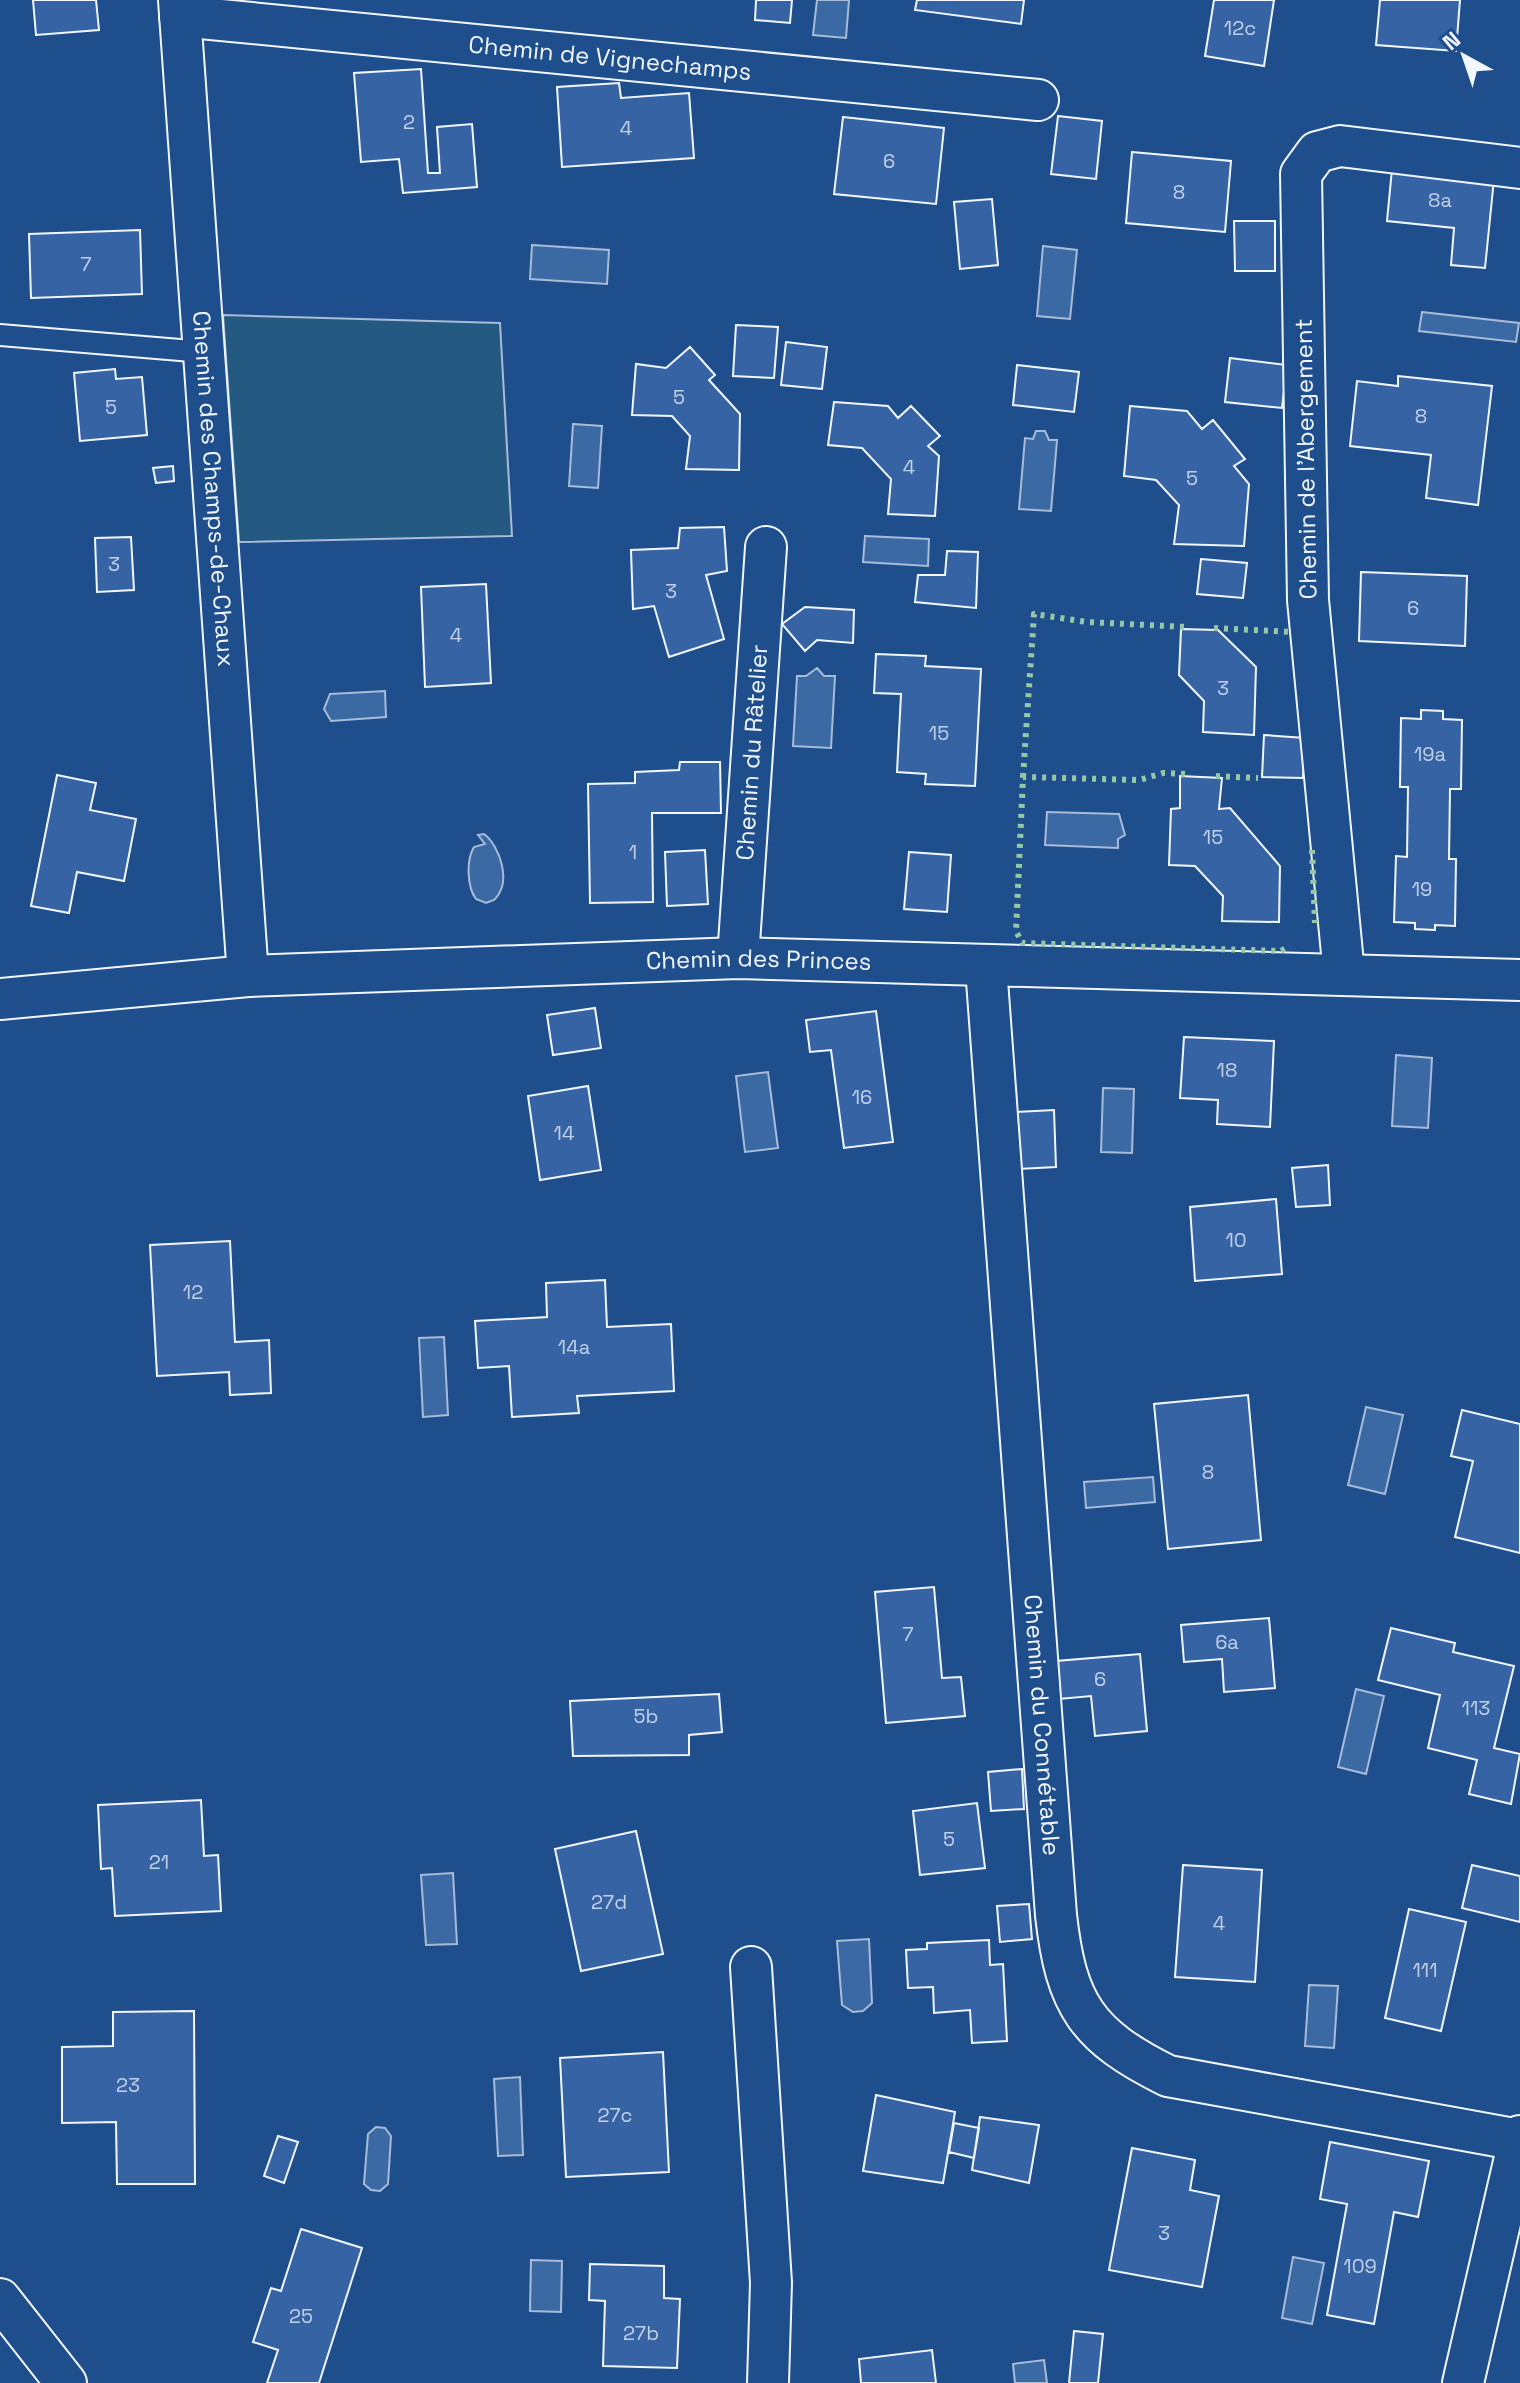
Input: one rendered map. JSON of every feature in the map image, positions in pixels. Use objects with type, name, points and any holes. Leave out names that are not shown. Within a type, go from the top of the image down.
[{"type":"street","name":"Chemin de Vignechamps","points":[[180,8],[1038,100]]},
{"type":"street","name":"Chemin des Champs-de-Chaux","points":[[180,8],[248,976]]},
{"type":"street","name":"Chemin de l'Abergement","points":[[1344,974],[1308,600],[1301,174],[1317,152],[1340,146],[1520,168]]},
{"type":"street","name":"Chemin du Râtelier","points":[[738,958],[766,547]]},
{"type":"street","name":"Chemin des Princes","points":[[0,999],[248,976],[738,958],[1520,980]]},
{"type":"street","name":"Chemin du Connétable","points":[[986,967],[1056,1915],[1060,1957],[1070,1992],[1082,2013],[1124,2054],[1168,2076],[1520,2138]]},
{"type":"street","points":[[751,1967],[771,2283],[768,2383]]},
{"type":"street","points":[[1463,2383],[1520,2138]]},
{"type":"street","points":[[0,2299],[66,2383]]},
{"type":"lane","points":[[0,335],[204,352]]},
{"type":"shaded area","points":[[817,0],[849,0],[846,38],[813,35]]},
{"type":"shaded area","points":[[532,245],[609,250],[607,284],[530,279]]},
{"type":"shaded area","points":[[1043,246],[1077,250],[1070,319],[1037,316]]},
{"type":"shaded area","points":[[1422,312],[1519,323],[1516,342],[1419,331]]},
{"type":"shaded area","points":[[223,315],[500,323],[512,536],[239,542]]},
{"type":"shaded area","points":[[573,424],[602,426],[598,488],[569,486]]},
{"type":"shaded area","points":[[1036,431],[1045,431],[1049,440],[1057,440],[1051,511],[1019,509],[1025,438],[1033,439]]},
{"type":"shaded area","points":[[865,536],[929,539],[928,566],[863,562]]},
{"type":"shaded area","points":[[817,668],[824,676],[835,676],[831,748],[793,746],[797,676],[806,676]]},
{"type":"shaded area","points":[[385,691],[386,717],[331,721],[324,709],[330,694]]},
{"type":"shaded area","points":[[1047,812],[1119,814],[1125,835],[1118,839],[1118,848],[1045,845]]},
{"type":"shaded area","points":[[484,834],[495,846],[503,874],[500,892],[494,900],[486,903],[476,899],[469,873],[474,847],[485,844],[478,835]]},
{"type":"shaded area","points":[[1396,1055],[1432,1058],[1428,1128],[1392,1126]]},
{"type":"shaded area","points":[[768,1072],[778,1148],[745,1152],[736,1076]]},
{"type":"shaded area","points":[[1103,1088],[1134,1089],[1132,1153],[1101,1152]]},
{"type":"shaded area","points":[[444,1337],[448,1415],[423,1417],[419,1338]]},
{"type":"shaded area","points":[[1366,1407],[1403,1415],[1385,1494],[1348,1485]]},
{"type":"shaded area","points":[[1153,1477],[1155,1502],[1086,1508],[1084,1482]]},
{"type":"shaded area","points":[[1356,1689],[1384,1696],[1366,1774],[1338,1767]]},
{"type":"shaded area","points":[[453,1873],[457,1944],[426,1945],[421,1875]]},
{"type":"shaded area","points":[[869,1939],[872,2003],[863,2011],[853,2012],[842,2005],[837,1941]]},
{"type":"shaded area","points":[[1309,1985],[1338,1986],[1334,2048],[1305,2046]]},
{"type":"shaded area","points":[[520,2077],[523,2155],[498,2156],[494,2079]]},
{"type":"shaded area","points":[[376,2127],[385,2128],[391,2136],[388,2184],[380,2191],[371,2190],[364,2184],[368,2134]]},
{"type":"shaded area","points":[[1293,2257],[1324,2263],[1312,2324],[1282,2318]]},
{"type":"shaded area","points":[[531,2260],[562,2261],[561,2312],[530,2311]]},
{"type":"shaded area","points":[[1044,2360],[1047,2383],[1015,2383],[1013,2364]]},
{"type":"building","points":[[33,0],[96,0],[99,30],[36,35]]},
{"type":"building","points":[[756,0],[792,0],[790,23],[755,20]]},
{"type":"building","points":[[917,0],[1024,0],[1021,24],[915,10]]},
{"type":"building","points":[[1214,0],[1274,0],[1264,66],[1205,56]]},
{"type":"building","points":[[1380,0],[1460,0],[1456,51],[1376,45]]},
{"type":"building","points":[[421,69],[428,173],[440,173],[437,127],[472,124],[477,187],[403,193],[399,159],[361,162],[354,73]]},
{"type":"building","points":[[619,83],[621,98],[689,93],[694,158],[562,167],[557,87]]},
{"type":"building","points":[[1058,116],[1102,121],[1096,179],[1051,174]]},
{"type":"building","points":[[843,117],[944,128],[936,204],[834,194]]},
{"type":"building","points":[[1132,152],[1231,161],[1225,232],[1126,223]]},
{"type":"building","points":[[1392,169],[1494,179],[1485,268],[1451,265],[1454,228],[1387,221]]},
{"type":"building","points":[[992,199],[998,265],[960,269],[954,202]]},
{"type":"building","points":[[1234,221],[1275,221],[1275,271],[1235,271]]},
{"type":"building","points":[[140,230],[142,294],[31,298],[29,234]]},
{"type":"building","points":[[736,325],[778,327],[774,378],[733,376]]},
{"type":"building","points":[[786,342],[827,347],[822,389],[781,385]]},
{"type":"building","points":[[690,347],[715,375],[709,380],[740,414],[739,470],[686,469],[690,436],[672,416],[632,415],[636,364],[666,368]]},
{"type":"building","points":[[1230,358],[1287,365],[1282,408],[1225,402]]},
{"type":"building","points":[[1017,365],[1079,372],[1074,412],[1013,405]]},
{"type":"building","points":[[115,369],[116,379],[142,377],[147,435],[80,441],[74,373]]},
{"type":"building","points":[[1398,376],[1492,386],[1478,505],[1426,498],[1431,455],[1350,446],[1357,381],[1398,386]]},
{"type":"building","points":[[834,402],[888,406],[898,418],[911,406],[940,436],[928,446],[939,456],[935,516],[888,514],[891,479],[862,448],[828,445]]},
{"type":"building","points":[[1130,406],[1187,411],[1202,429],[1213,420],[1245,459],[1234,466],[1249,484],[1244,546],[1174,544],[1179,505],[1156,480],[1124,476]]},
{"type":"building","points":[[173,466],[174,481],[156,483],[153,468]]},
{"type":"building","points":[[724,527],[727,571],[706,575],[724,639],[669,657],[654,606],[633,609],[631,550],[678,548],[680,528]]},
{"type":"building","points":[[131,537],[134,590],[97,592],[95,538]]},
{"type":"building","points":[[947,551],[978,552],[976,608],[915,602],[918,575],[945,575]]},
{"type":"building","points":[[1201,559],[1247,563],[1243,598],[1197,594]]},
{"type":"building","points":[[1361,572],[1467,576],[1465,646],[1359,641]]},
{"type":"building","points":[[486,584],[491,683],[425,687],[421,587]]},
{"type":"building","points":[[805,607],[854,610],[853,643],[817,640],[805,651],[782,624]]},
{"type":"building","points":[[1181,629],[1218,630],[1256,667],[1254,735],[1203,732],[1204,701],[1179,675]]},
{"type":"building","points":[[876,654],[926,656],[925,666],[981,669],[975,786],[925,784],[926,774],[897,772],[901,694],[874,693]]},
{"type":"building","points":[[1421,710],[1443,711],[1443,719],[1462,720],[1461,789],[1450,789],[1449,859],[1456,859],[1455,926],[1435,925],[1435,930],[1415,929],[1415,923],[1394,922],[1396,856],[1407,857],[1408,787],[1400,787],[1401,718],[1421,719]]},
{"type":"building","points":[[1264,735],[1305,738],[1303,778],[1262,777]]},
{"type":"building","points":[[680,762],[720,762],[721,813],[652,813],[653,902],[590,903],[588,784],[635,783],[635,772],[679,770]]},
{"type":"building","points":[[57,775],[96,783],[90,810],[136,819],[124,881],[77,872],[69,913],[31,906]]},
{"type":"building","points":[[1180,776],[1222,778],[1219,809],[1230,808],[1280,866],[1279,922],[1222,921],[1223,896],[1195,866],[1169,865],[1171,809],[1180,808]]},
{"type":"building","points":[[705,850],[708,904],[667,906],[665,852]]},
{"type":"building","points":[[909,852],[951,855],[947,912],[904,909]]},
{"type":"building","points":[[595,1008],[601,1048],[553,1055],[547,1015]]},
{"type":"building","points":[[876,1011],[893,1142],[844,1148],[831,1050],[810,1052],[806,1020]]},
{"type":"building","points":[[1184,1037],[1274,1041],[1270,1127],[1217,1124],[1218,1100],[1180,1098]]},
{"type":"building","points":[[588,1086],[601,1170],[540,1180],[528,1096]]},
{"type":"building","points":[[1054,1110],[1056,1167],[1018,1169],[1015,1112]]},
{"type":"building","points":[[1328,1165],[1330,1205],[1296,1207],[1292,1168]]},
{"type":"building","points":[[1276,1199],[1282,1274],[1195,1281],[1190,1207]]},
{"type":"building","points":[[230,1241],[235,1342],[269,1340],[271,1393],[230,1395],[229,1372],[157,1376],[150,1245]]},
{"type":"building","points":[[605,1280],[607,1327],[671,1324],[674,1391],[577,1396],[579,1413],[512,1417],[509,1366],[478,1368],[475,1321],[547,1317],[546,1283]]},
{"type":"building","points":[[1248,1395],[1261,1540],[1168,1549],[1154,1404]]},
{"type":"building","points":[[1462,1410],[1520,1424],[1520,1553],[1455,1537],[1473,1461],[1451,1456]]},
{"type":"building","points":[[934,1587],[942,1678],[961,1677],[965,1716],[886,1723],[875,1592]]},
{"type":"building","points":[[1269,1618],[1275,1688],[1224,1692],[1222,1659],[1184,1662],[1181,1625]]},
{"type":"building","points":[[1391,1628],[1455,1643],[1453,1652],[1514,1666],[1494,1748],[1520,1754],[1511,1804],[1469,1794],[1477,1760],[1428,1748],[1440,1695],[1378,1680]]},
{"type":"building","points":[[1140,1654],[1147,1731],[1095,1736],[1091,1696],[1059,1699],[1056,1661]]},
{"type":"building","points":[[719,1694],[722,1732],[689,1735],[689,1755],[573,1756],[570,1701]]},
{"type":"building","points":[[1022,1769],[1024,1809],[991,1811],[988,1772]]},
{"type":"building","points":[[201,1800],[204,1856],[218,1855],[221,1911],[115,1916],[112,1868],[101,1869],[98,1805]]},
{"type":"building","points":[[977,1803],[985,1868],[920,1875],[913,1811]]},
{"type":"building","points":[[636,1831],[663,1954],[581,1971],[555,1849]]},
{"type":"building","points":[[1183,1865],[1262,1870],[1255,1982],[1175,1977]]},
{"type":"building","points":[[1472,1865],[1520,1876],[1520,1922],[1462,1908]]},
{"type":"building","points":[[1029,1904],[1032,1939],[1000,1942],[997,1906]]},
{"type":"building","points":[[1409,1909],[1466,1922],[1441,2031],[1385,2018]]},
{"type":"building","points":[[989,1940],[990,1965],[1003,1964],[1007,2041],[972,2043],[970,2010],[934,2013],[933,1987],[908,1988],[906,1950],[927,1949],[927,1943]]},
{"type":"building","points":[[194,2011],[195,2184],[117,2184],[116,2122],[62,2123],[62,2047],[113,2046],[113,2012]]},
{"type":"building","points":[[663,2052],[669,2172],[566,2177],[560,2058]]},
{"type":"building","points":[[876,2095],[955,2112],[943,2183],[863,2171]]},
{"type":"building","points":[[980,2117],[1039,2125],[1029,2183],[972,2170]]},
{"type":"building","points":[[954,2123],[979,2128],[974,2158],[949,2152]]},
{"type":"building","points":[[278,2136],[298,2142],[284,2183],[264,2176]]},
{"type":"building","points":[[1330,2142],[1429,2161],[1418,2217],[1394,2212],[1374,2324],[1327,2315],[1347,2204],[1320,2199]]},
{"type":"building","points":[[1132,2148],[1195,2160],[1190,2190],[1219,2196],[1202,2287],[1109,2270]]},
{"type":"building","points":[[301,2229],[362,2248],[319,2383],[267,2383],[278,2350],[253,2342],[271,2288],[281,2291]]},
{"type":"building","points":[[590,2264],[664,2266],[664,2298],[680,2299],[677,2368],[603,2366],[605,2301],[589,2300]]},
{"type":"building","points":[[1074,2331],[1103,2334],[1098,2383],[1069,2383]]},
{"type":"building","points":[[932,2350],[936,2383],[861,2383],[859,2359]]},
{"type":"hedge","points":[[1023,777],[1034,614],[1087,622],[1187,627]]},
{"type":"hedge","points":[[1214,628],[1291,632]]},
{"type":"hedge","points":[[1185,774],[1163,773],[1140,780],[1023,777],[1016,931],[1022,943],[1281,951],[1290,946]]},
{"type":"hedge","points":[[1216,776],[1258,778]]},
{"type":"hedge","points":[[1312,850],[1315,923]]}]
